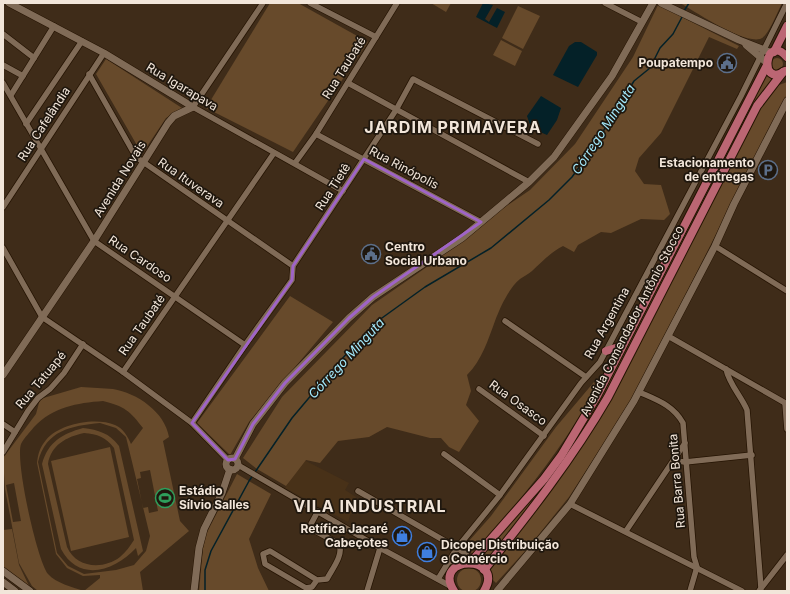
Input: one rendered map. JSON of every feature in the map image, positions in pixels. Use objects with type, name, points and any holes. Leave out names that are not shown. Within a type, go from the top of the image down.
[{"type":"main road","points":[[787,26],[773,52],[781,52],[787,57]]},
{"type":"main road","name":"Avenida Comendador Antônio Stocco","points":[[452,589],[452,574],[456,567],[468,562],[544,479],[560,456],[607,378],[765,58],[773,52]]},
{"type":"main road","points":[[765,58],[772,72],[778,74],[786,71]]},
{"type":"main road","name":"Avenida Comendador Antônio Stocco","points":[[484,570],[552,484],[586,435],[608,397],[757,106],[786,71]]},
{"type":"main road","points":[[606,351],[622,346]]},
{"type":"main road","points":[[468,562],[477,563],[484,570],[488,578],[487,589]]},
{"type":"street","name":"Rua Igarapava","points":[[9,3],[104,53],[193,107],[274,153],[295,163],[343,192]]},
{"type":"street","points":[[193,107],[262,3]]},
{"type":"street","points":[[310,3],[376,36]]},
{"type":"street","name":"Rua Taubaté","points":[[295,163],[316,134],[397,3]]},
{"type":"street","points":[[605,3],[642,22]]},
{"type":"street","points":[[194,591],[199,548],[204,529],[222,493],[230,469],[227,465],[234,461],[253,424],[285,383],[349,318],[373,298],[462,238],[529,182],[554,157],[612,76],[653,3]]},
{"type":"street","points":[[661,3],[739,40],[765,58]]},
{"type":"street","name":"Rua Argentina","points":[[438,579],[457,548],[500,495],[586,377],[600,362],[765,58],[787,3]]},
{"type":"street","points":[[11,95],[54,26]]},
{"type":"street","points":[[3,35],[34,58]]},
{"type":"street","points":[[26,124],[82,41]]},
{"type":"street","name":"Rua Cafelândia","points":[[3,207],[104,53]]},
{"type":"street","points":[[3,65],[23,76]]},
{"type":"street","name":"Rua Ituverava","points":[[89,74],[136,157],[293,266]]},
{"type":"street","name":"Rua Tietê","points":[[192,423],[245,345],[292,280],[293,266],[396,110],[413,79],[538,144]]},
{"type":"street","name":"Rua Cardoso","points":[[3,83],[94,241],[245,345]]},
{"type":"street","points":[[348,83],[529,182]]},
{"type":"street","points":[[497,591],[570,504],[608,446],[639,392],[715,246],[787,101]]},
{"type":"street","name":"Avenida Novais","points":[[3,375],[94,241],[168,123],[174,116],[193,107]]},
{"type":"street","name":"Rua Rinópolis","points":[[316,134],[481,222]]},
{"type":"street","name":"Rua Taubaté","points":[[123,372],[274,153]]},
{"type":"street","points":[[715,246],[787,291]]},
{"type":"street","points":[[3,248],[42,317],[123,372],[192,423],[234,461],[253,475],[380,548],[438,579],[452,589]]},
{"type":"street","points":[[505,321],[586,377]]},
{"type":"street","points":[[668,336],[786,404],[787,429]]},
{"type":"street","name":"Rua Tatuapé","points":[[3,452],[31,406],[64,373],[83,344]]},
{"type":"street","points":[[726,369],[727,374],[742,398],[747,410],[752,455],[760,589]]},
{"type":"street","name":"Rua Osasco","points":[[479,389],[544,436]]},
{"type":"street","name":"Rua Barra Bonita","points":[[639,392],[677,412],[683,423],[694,557],[698,567]]},
{"type":"street","points":[[3,424],[15,432]]},
{"type":"street","points":[[626,531],[685,443]]},
{"type":"street","points":[[444,454],[500,495]]},
{"type":"street","points":[[670,464],[676,461],[685,462],[752,455]]},
{"type":"street","points":[[358,491],[457,548],[466,554],[468,562],[458,560],[448,562]]},
{"type":"street","points":[[570,504],[698,567],[742,591]]},
{"type":"street","points":[[317,580],[312,587],[306,588],[265,564],[263,554],[266,551],[270,551],[317,580],[327,579],[341,553],[341,548],[339,544],[310,528],[318,511]]},
{"type":"street","points":[[367,591],[380,548]]},
{"type":"street","points":[[760,589],[787,555]]},
{"type":"street","points":[[690,591],[698,567]]},
{"type":"street","points":[[3,571],[30,591]]},
{"type":"street","points":[[3,582],[15,591]]},
{"type":"highlighted area","points":[[364,159],[481,222],[373,297],[349,318],[285,383],[253,424],[235,459],[228,460],[192,423],[292,280],[293,266]]},
{"type":"shaded area","points":[[270,3],[298,3],[368,42],[293,152],[206,108]]},
{"type":"shaded area","points":[[431,3],[451,3],[446,12]]},
{"type":"shaded area","points":[[680,3],[782,3],[765,36],[755,39],[745,37],[721,27]]},
{"type":"shaded area","points":[[658,5],[739,46],[737,49],[709,37],[661,133],[639,158],[635,171],[644,184],[661,185],[670,214],[664,220],[641,219],[611,233],[601,232],[578,245],[574,252],[563,246],[550,254],[531,272],[516,283],[508,293],[502,305],[481,356],[467,375],[471,391],[466,405],[479,421],[459,452],[449,447],[441,438],[430,438],[387,427],[369,437],[338,441],[320,463],[306,460],[286,486],[257,469],[243,458],[282,397],[372,305],[434,262],[474,228],[530,190],[575,144],[633,57]]},
{"type":"shaded area","points":[[518,6],[540,16],[523,49],[502,38]]},
{"type":"shaded area","points":[[501,40],[522,51],[515,66],[493,55]]},
{"type":"shaded area","points":[[779,58],[782,59],[782,69],[775,70],[772,69],[771,62],[772,59]]},
{"type":"shaded area","points":[[106,59],[182,108],[166,118],[142,154],[96,74]]},
{"type":"shaded area","points":[[766,71],[776,78],[756,99],[743,122],[602,401],[561,464],[484,564],[477,558],[594,410]]},
{"type":"shaded area","points":[[787,82],[787,94],[633,398],[569,497],[527,549],[496,583],[491,578],[491,568],[552,489],[600,419],[622,380],[736,153],[761,107],[779,85]]},
{"type":"shaded area","points":[[290,296],[333,322],[249,422],[230,455],[197,423]]},
{"type":"shaded area","points":[[594,382],[596,389],[555,454],[524,495],[473,553],[471,553],[468,542],[491,516],[556,427]]},
{"type":"shaded area","name":"Estádio Sílvio Salles","points":[[81,387],[113,389],[122,391],[140,399],[156,412],[162,420],[169,437],[163,441],[180,521],[189,531],[140,572],[143,591],[84,591],[38,591],[32,586],[19,563],[5,489],[3,458],[36,414],[40,399]],"holes":[[[103,401],[126,410],[143,428],[131,444],[123,430],[118,426],[98,422],[79,423],[60,429],[52,434],[42,445],[37,463],[56,554],[67,568],[83,576],[100,575],[100,578],[84,591],[55,580],[48,574],[43,565],[28,510],[21,470],[20,454],[21,444],[25,437],[41,420],[66,407]],[[100,423],[116,428],[126,437],[142,502],[137,479],[141,478],[140,472],[150,470],[158,511],[149,513],[148,507],[143,508],[150,536],[146,551],[134,565],[116,570],[84,574],[68,566],[57,553],[38,462],[47,443],[53,436],[70,428]],[[14,483],[21,521],[13,522],[6,485]]]},
{"type":"shaded area","points":[[83,428],[99,431],[107,435],[119,446],[143,551],[138,556],[136,548],[118,563],[97,570],[87,570],[77,566],[69,560],[61,549],[42,464],[48,450],[57,440],[62,436]],"holes":[[[89,433],[104,439],[114,448],[134,540],[120,557],[106,564],[98,565],[83,563],[71,554],[67,547],[48,464],[52,452],[60,443],[71,437]]]},
{"type":"shaded area","points":[[110,447],[129,537],[71,551],[51,461]]},
{"type":"shaded area","points":[[304,460],[349,483],[345,490],[356,497],[348,522],[285,488]]},
{"type":"shaded area","points":[[237,474],[271,494],[249,539],[258,568],[269,591],[199,591],[204,538]]},
{"type":"shaded area","points":[[12,529],[19,565],[31,590],[3,567],[3,530]]},
{"type":"shaded area","points":[[469,568],[478,571],[481,580],[478,589],[469,592],[460,589],[457,580],[460,571]]},
{"type":"water","points":[[483,3],[493,5],[485,19],[489,22],[497,8],[505,12],[497,28],[476,17]]},
{"type":"water","points":[[575,42],[581,42],[597,52],[597,55],[578,87],[553,75],[569,46]]},
{"type":"water","points":[[541,96],[561,108],[557,120],[547,135],[531,128],[527,116]]},
{"type":"waterway","name":"Córrego Minguta","points":[[684,11],[689,3]]},
{"type":"waterway","name":"Córrego Minguta","points":[[205,591],[205,570],[211,551],[249,481],[292,418],[340,361],[375,323],[425,287],[491,248],[549,200],[572,177],[591,151],[634,81],[650,68],[660,48],[673,34],[682,17]]},
{"type":"place","name":"Poupatempo","points":[[727,63]]},
{"type":"place","name":"Estacionamento de entregas","points":[[768,170]]},
{"type":"place","name":"Centro Social Urbano","points":[[371,254]]},
{"type":"place","name":"Estádio Sílvio Salles","points":[[165,498]]},
{"type":"place","name":"Retífica Jacaré Cabeçotes","points":[[402,536]]},
{"type":"place","name":"Dicopel Distribuição e Comércio","points":[[427,552]]},
{"type":"district","name":"JARDIM PRIMAVERA","points":[[453,127]]},
{"type":"district","name":"VILA INDUSTRIAL","points":[[370,506]]}]
